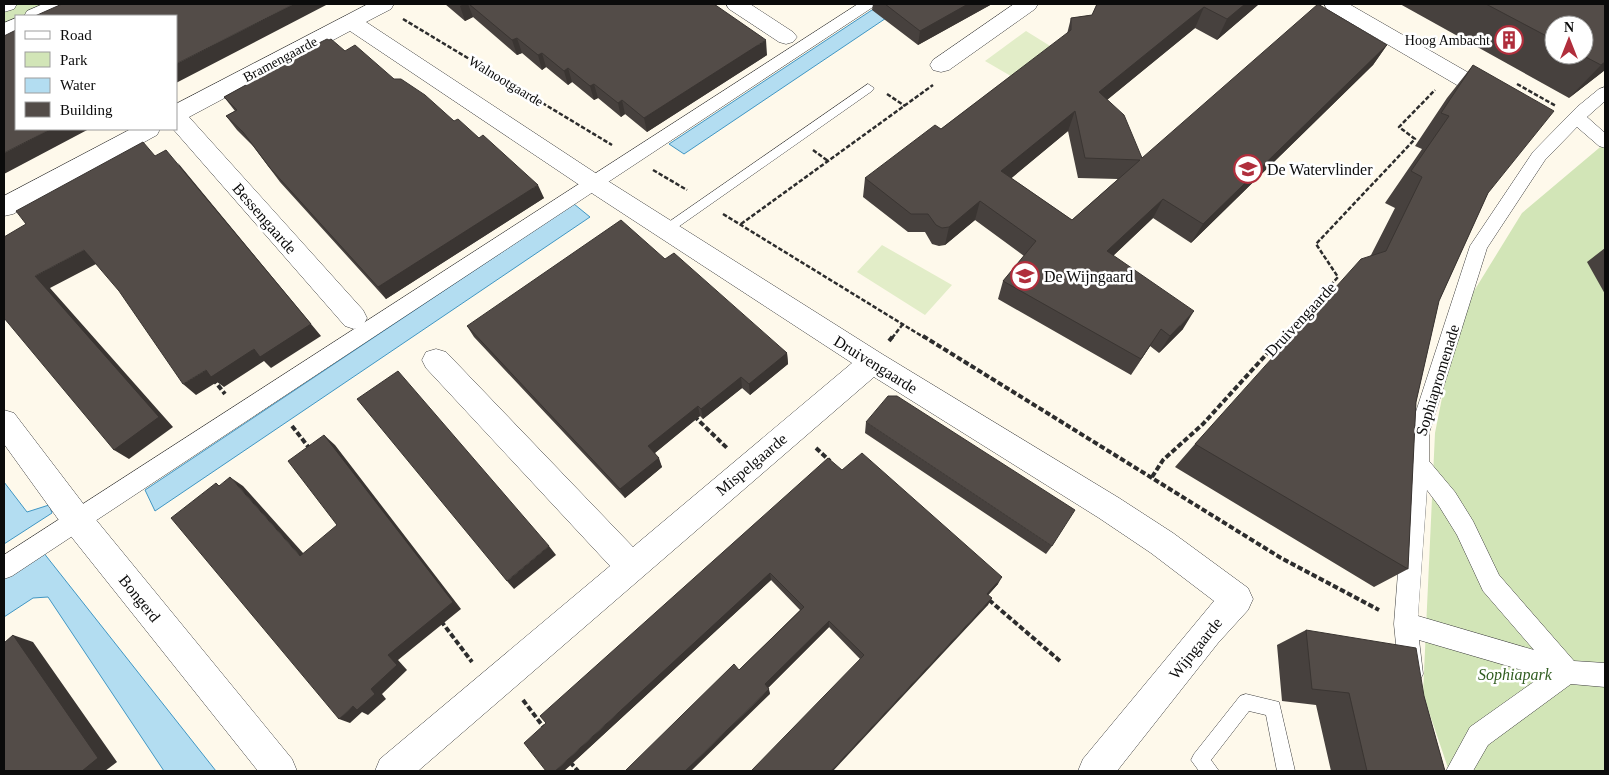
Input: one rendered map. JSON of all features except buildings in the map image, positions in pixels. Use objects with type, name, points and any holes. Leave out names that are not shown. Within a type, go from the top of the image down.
[{"type":"street","name":"Bramengaarde","points":[[178,114],[383,4]]},
{"type":"street","points":[[736,4],[786,37]]},
{"type":"street","points":[[4,568],[240,414],[361,325],[592,182],[868,4]]},
{"type":"street","points":[[941,65],[1028,4]]},
{"type":"street","points":[[1334,4],[1513,108]]},
{"type":"street","points":[[37,15],[60,7]]},
{"type":"street","points":[[351,22],[592,182]]},
{"type":"street","name":"Sophiapromenade","points":[[1413,697],[1406,624],[1418,464],[1418,433],[1479,246],[1539,156],[1552,130],[1577,118],[1605,93]]},
{"type":"street","name":"Bessengaarde","points":[[178,117],[361,325]]},
{"type":"street","points":[[1577,118],[1605,142]]},
{"type":"street","points":[[4,207],[147,130]]},
{"type":"street","name":"Druivengaarde","points":[[592,182],[872,362],[1162,543]]},
{"type":"street","points":[[436,360],[632,568]]},
{"type":"street","name":"Mispelgaarde","points":[[392,771],[872,362]]},
{"type":"street","name":"Bongerd","points":[[4,422],[77,520],[280,771]]},
{"type":"street","points":[[1418,464],[1447,499],[1465,528],[1491,583],[1568,672]]},
{"type":"street","name":"Wijngaarde","points":[[1096,771],[1207,632],[1237,599],[1162,543]]},
{"type":"street","points":[[1406,624],[1568,672],[1605,675]]},
{"type":"street","points":[[1458,771],[1468,758],[1478,736],[1568,672]]},
{"type":"lane","points":[[667,229],[868,88]]},
{"type":"lane","points":[[1210,771],[1200,760],[1246,702],[1273,708],[1286,771]]},
{"type":"path","name":"Walnootgaarde","points":[[383,4],[631,157]]},
{"type":"path","points":[[741,224],[940,79],[941,65]]},
{"type":"path","name":"Druivengaarde","points":[[1152,476],[1163,460],[1204,424],[1338,278],[1316,244],[1416,139],[1399,128],[1440,86],[1446,70]]},
{"type":"path","points":[[631,157],[1152,476],[1282,558],[1406,624]]},
{"type":"path","points":[[211,376],[240,414]]},
{"type":"path","points":[[690,412],[747,468]]},
{"type":"path","points":[[292,426],[316,457]]},
{"type":"path","points":[[795,428],[836,467]]},
{"type":"path","points":[[984,596],[1060,661]]},
{"type":"path","points":[[437,616],[550,734]]},
{"type":"path","points":[[566,756],[578,771]]},
{"type":"green space","points":[[14,4],[41,4],[34,12],[27,15],[15,15],[15,20],[4,26],[4,8]]},
{"type":"green space","points":[[1026,31],[1055,49],[1016,79],[985,61]]},
{"type":"green space","name":"Sophiapark","points":[[1605,143],[1605,771],[1449,771],[1423,694],[1435,433],[1458,317],[1522,213]]},
{"type":"green space","points":[[882,245],[952,285],[925,315],[857,272]]},
{"type":"water","points":[[881,4],[907,4],[684,154],[669,144]]},
{"type":"water","points":[[574,204],[590,217],[155,511],[145,490]]},
{"type":"water","points":[[4,482],[27,512],[49,505],[52,513],[4,544]]},
{"type":"water","points":[[43,552],[216,771],[164,771],[48,597],[33,598],[4,617],[4,578]]},
{"type":"place","name":"Hoog Ambacht","points":[[1509,40]]},
{"type":"place","name":"De Watervlinder","points":[[1248,169]]},
{"type":"place","name":"De Wijngaard","points":[[1025,276]]}]
